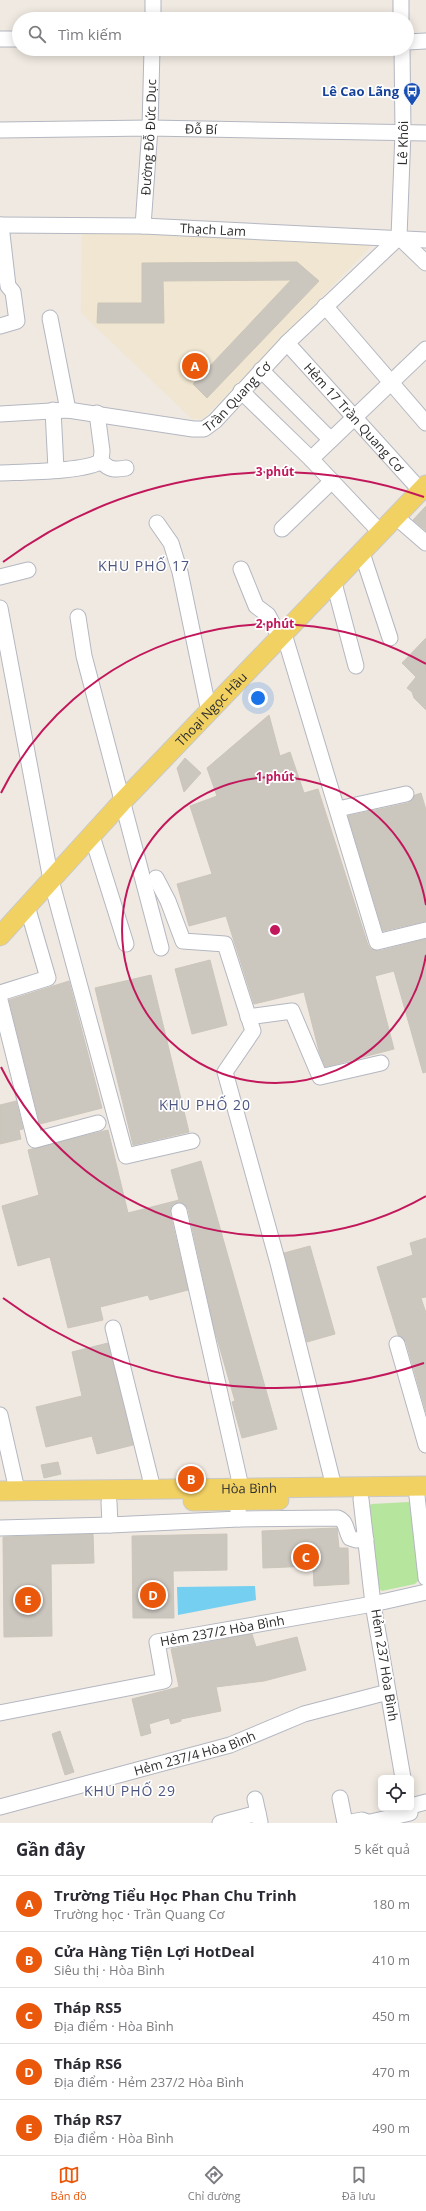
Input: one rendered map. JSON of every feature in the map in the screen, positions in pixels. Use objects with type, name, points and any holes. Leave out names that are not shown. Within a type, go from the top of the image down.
[{"type":"main road","name":"Thoại Ngọc Hầu","points":[[0,936],[121,803],[334,583],[423,488]]},
{"type":"main road","name":"Hòa Bình","points":[[9,1491],[153,1489],[239,1502],[334,1488],[421,1492]]},
{"type":"main road","name":"Hòa Bình","points":[[0,1504],[239,1502],[362,1499],[421,1492]]},
{"type":"street","points":[[152,12],[153,0]]},
{"type":"street","points":[[401,0],[401,12]]},
{"type":"street","points":[[0,39],[12,39]]},
{"type":"street","points":[[414,42],[426,41]]},
{"type":"street","name":"Đường Đỗ Đức Dục","points":[[143,226],[150,128],[152,56]]},
{"type":"street","name":"Lê Khôi","points":[[399,237],[403,132],[402,56]]},
{"type":"street","name":"Đỗ Bí","points":[[0,130],[150,128],[426,133]]},
{"type":"street","points":[[0,225],[8,286],[13,292],[17,321],[0,326]]},
{"type":"street","name":"Thạch Lam","points":[[0,225],[143,226],[399,237],[426,240]]},
{"type":"street","points":[[399,237],[426,263]]},
{"type":"street","name":"Trần Quang Cơ","points":[[0,414],[68,410],[97,413],[193,429],[204,429],[215,421],[262,370],[325,306],[399,237]]},
{"type":"street","points":[[325,306],[426,424]]},
{"type":"street","points":[[50,318],[68,410]]},
{"type":"street","name":"Hẻm 17 Trần Quang Cơ","points":[[288,343],[354,417],[423,488]]},
{"type":"street","points":[[311,459],[426,349]]},
{"type":"street","points":[[262,370],[331,440]]},
{"type":"street","points":[[242,391],[311,459],[381,533]]},
{"type":"street","points":[[53,410],[56,469]]},
{"type":"street","points":[[97,413],[102,451],[101,461],[105,466],[114,470],[126,468]]},
{"type":"street","points":[[0,473],[92,466],[101,461]]},
{"type":"street","points":[[282,529],[332,481]]},
{"type":"street","points":[[396,517],[426,543]]},
{"type":"street","points":[[157,523],[171,543],[180,572],[209,712]]},
{"type":"street","points":[[362,553],[390,638]]},
{"type":"street","points":[[241,569],[256,606],[268,616],[282,636],[338,809],[377,942],[426,930]]},
{"type":"street","points":[[0,577],[28,570]]},
{"type":"street","points":[[334,583],[356,666]]},
{"type":"street","points":[[0,608],[51,880],[126,1156],[192,1141]]},
{"type":"street","points":[[78,617],[84,656],[121,803],[161,948]]},
{"type":"street","points":[[338,809],[406,794]]},
{"type":"street","points":[[92,836],[126,944]]},
{"type":"street","points":[[156,878],[168,901],[184,941],[225,944],[248,1017],[252,1031],[225,1072],[278,1263],[334,1488]]},
{"type":"street","points":[[0,993],[48,978],[27,906]]},
{"type":"street","points":[[0,1000],[35,1140],[98,1123]]},
{"type":"street","points":[[248,1017],[292,1011],[320,1077],[381,1063]]},
{"type":"street","points":[[179,1211],[239,1502]]},
{"type":"street","points":[[113,1328],[153,1489]]},
{"type":"street","points":[[397,1344],[426,1445]]},
{"type":"street","points":[[0,1415],[9,1491]]},
{"type":"street","points":[[421,1492],[426,1578]]},
{"type":"street","points":[[362,1499],[373,1604]]},
{"type":"street","points":[[109,1502],[110,1525]]},
{"type":"street","points":[[0,1528],[110,1525],[239,1502],[338,1518],[343,1520],[346,1525],[350,1538],[356,1540],[366,1540]]},
{"type":"street","name":"Hẻm 237 Hòa Bình","points":[[402,1775],[373,1604],[426,1592]]},
{"type":"street","name":"Hẻm 237/2 Hòa Bình","points":[[0,1713],[164,1681],[157,1642],[373,1604]]},
{"type":"street","name":"Hẻm 237/4 Hòa Bình","points":[[0,1807],[230,1745],[304,1714],[388,1692]]},
{"type":"street","points":[[340,1798],[345,1823],[362,1820],[366,1822],[410,1812],[426,1802]]},
{"type":"street","points":[[220,1823],[258,1812]]},
{"type":"shaded area","points":[[82,231],[380,237],[203,419],[192,419],[81,313]]},
{"type":"green space","points":[[409,1502],[412,1504],[421,1578],[415,1584],[382,1591],[378,1588],[368,1506],[372,1504]]},
{"type":"water","points":[[255,1586],[256,1600],[178,1615],[177,1587]]},
{"type":"building","points":[[297,262],[319,281],[207,398],[193,384],[291,280],[163,281],[164,323],[97,323],[98,303],[142,303],[142,263]]},
{"type":"building","points":[[426,506],[426,531],[413,520]]},
{"type":"building","points":[[426,638],[426,710],[414,698],[412,692],[407,688],[416,677],[402,663]]},
{"type":"building","points":[[269,715],[280,756],[290,752],[304,793],[318,789],[368,945],[371,949],[379,951],[426,939],[426,1072],[423,1073],[394,971],[375,976],[394,1049],[325,1067],[319,1051],[304,992],[254,1004],[226,916],[189,926],[177,884],[212,874],[190,806],[217,796],[207,768]]},
{"type":"building","points":[[185,758],[201,773],[184,792],[177,768]]},
{"type":"building","points":[[421,793],[426,810],[426,921],[383,931],[348,816],[408,803],[415,795]]},
{"type":"building","points":[[210,960],[227,1025],[192,1034],[175,969]]},
{"type":"building","points":[[151,975],[189,1132],[133,1145],[95,988]]},
{"type":"building","points":[[69,981],[102,1108],[40,1124],[9,1000]]},
{"type":"building","points":[[16,1101],[23,1129],[19,1130],[21,1139],[0,1144],[0,1105]]},
{"type":"building","points":[[108,1130],[128,1213],[179,1200],[171,1170],[201,1161],[277,1429],[242,1438],[232,1402],[235,1401],[214,1328],[188,1209],[182,1203],[173,1204],[170,1213],[188,1290],[150,1300],[148,1295],[100,1307],[103,1320],[68,1328],[50,1257],[18,1266],[2,1206],[39,1195],[28,1150]]},
{"type":"building","points":[[426,1238],[426,1297],[421,1298],[426,1313],[426,1412],[406,1342],[398,1335],[377,1267],[413,1255],[410,1243]]},
{"type":"building","points":[[310,1246],[335,1334],[307,1342],[284,1253]]},
{"type":"building","points":[[108,1343],[133,1445],[97,1454],[92,1436],[46,1447],[36,1407],[82,1396],[72,1352]]},
{"type":"building","points":[[58,1462],[61,1474],[44,1478],[41,1465]]},
{"type":"building","points":[[337,1528],[339,1548],[348,1548],[349,1584],[314,1586],[313,1566],[263,1568],[262,1531]]},
{"type":"building","points":[[93,1534],[94,1563],[51,1564],[52,1636],[4,1637],[3,1537]]},
{"type":"building","points":[[227,1534],[227,1570],[173,1571],[174,1618],[133,1618],[132,1536]]},
{"type":"building","points":[[252,1634],[256,1647],[297,1637],[306,1670],[264,1681],[216,1687],[221,1711],[181,1719],[181,1721],[171,1724],[169,1718],[149,1724],[151,1733],[141,1736],[132,1699],[179,1687],[171,1649]]},
{"type":"building","points":[[60,1731],[74,1772],[65,1775],[52,1734]]},
{"type":"place","name":"Lê Cao Lãng","points":[[412,106]]},
{"type":"place","name":"Trường Tiểu Học Phan Chu Trinh","points":[[195,366]]},
{"type":"place","name":"Cửa Hàng Tiện Lợi HotDeal","points":[[191,1479]]},
{"type":"place","name":"Tháp RS5","points":[[306,1557]]},
{"type":"place","name":"Tháp RS6","points":[[153,1595]]},
{"type":"place","name":"Tháp RS7","points":[[28,1600]]},
{"type":"district","name":"KHU PHỐ 17","points":[[144,566]]},
{"type":"district","name":"KHU PHỐ 20","points":[[205,1105]]},
{"type":"district","name":"KHU PHỐ 29","points":[[130,1791]]}]
